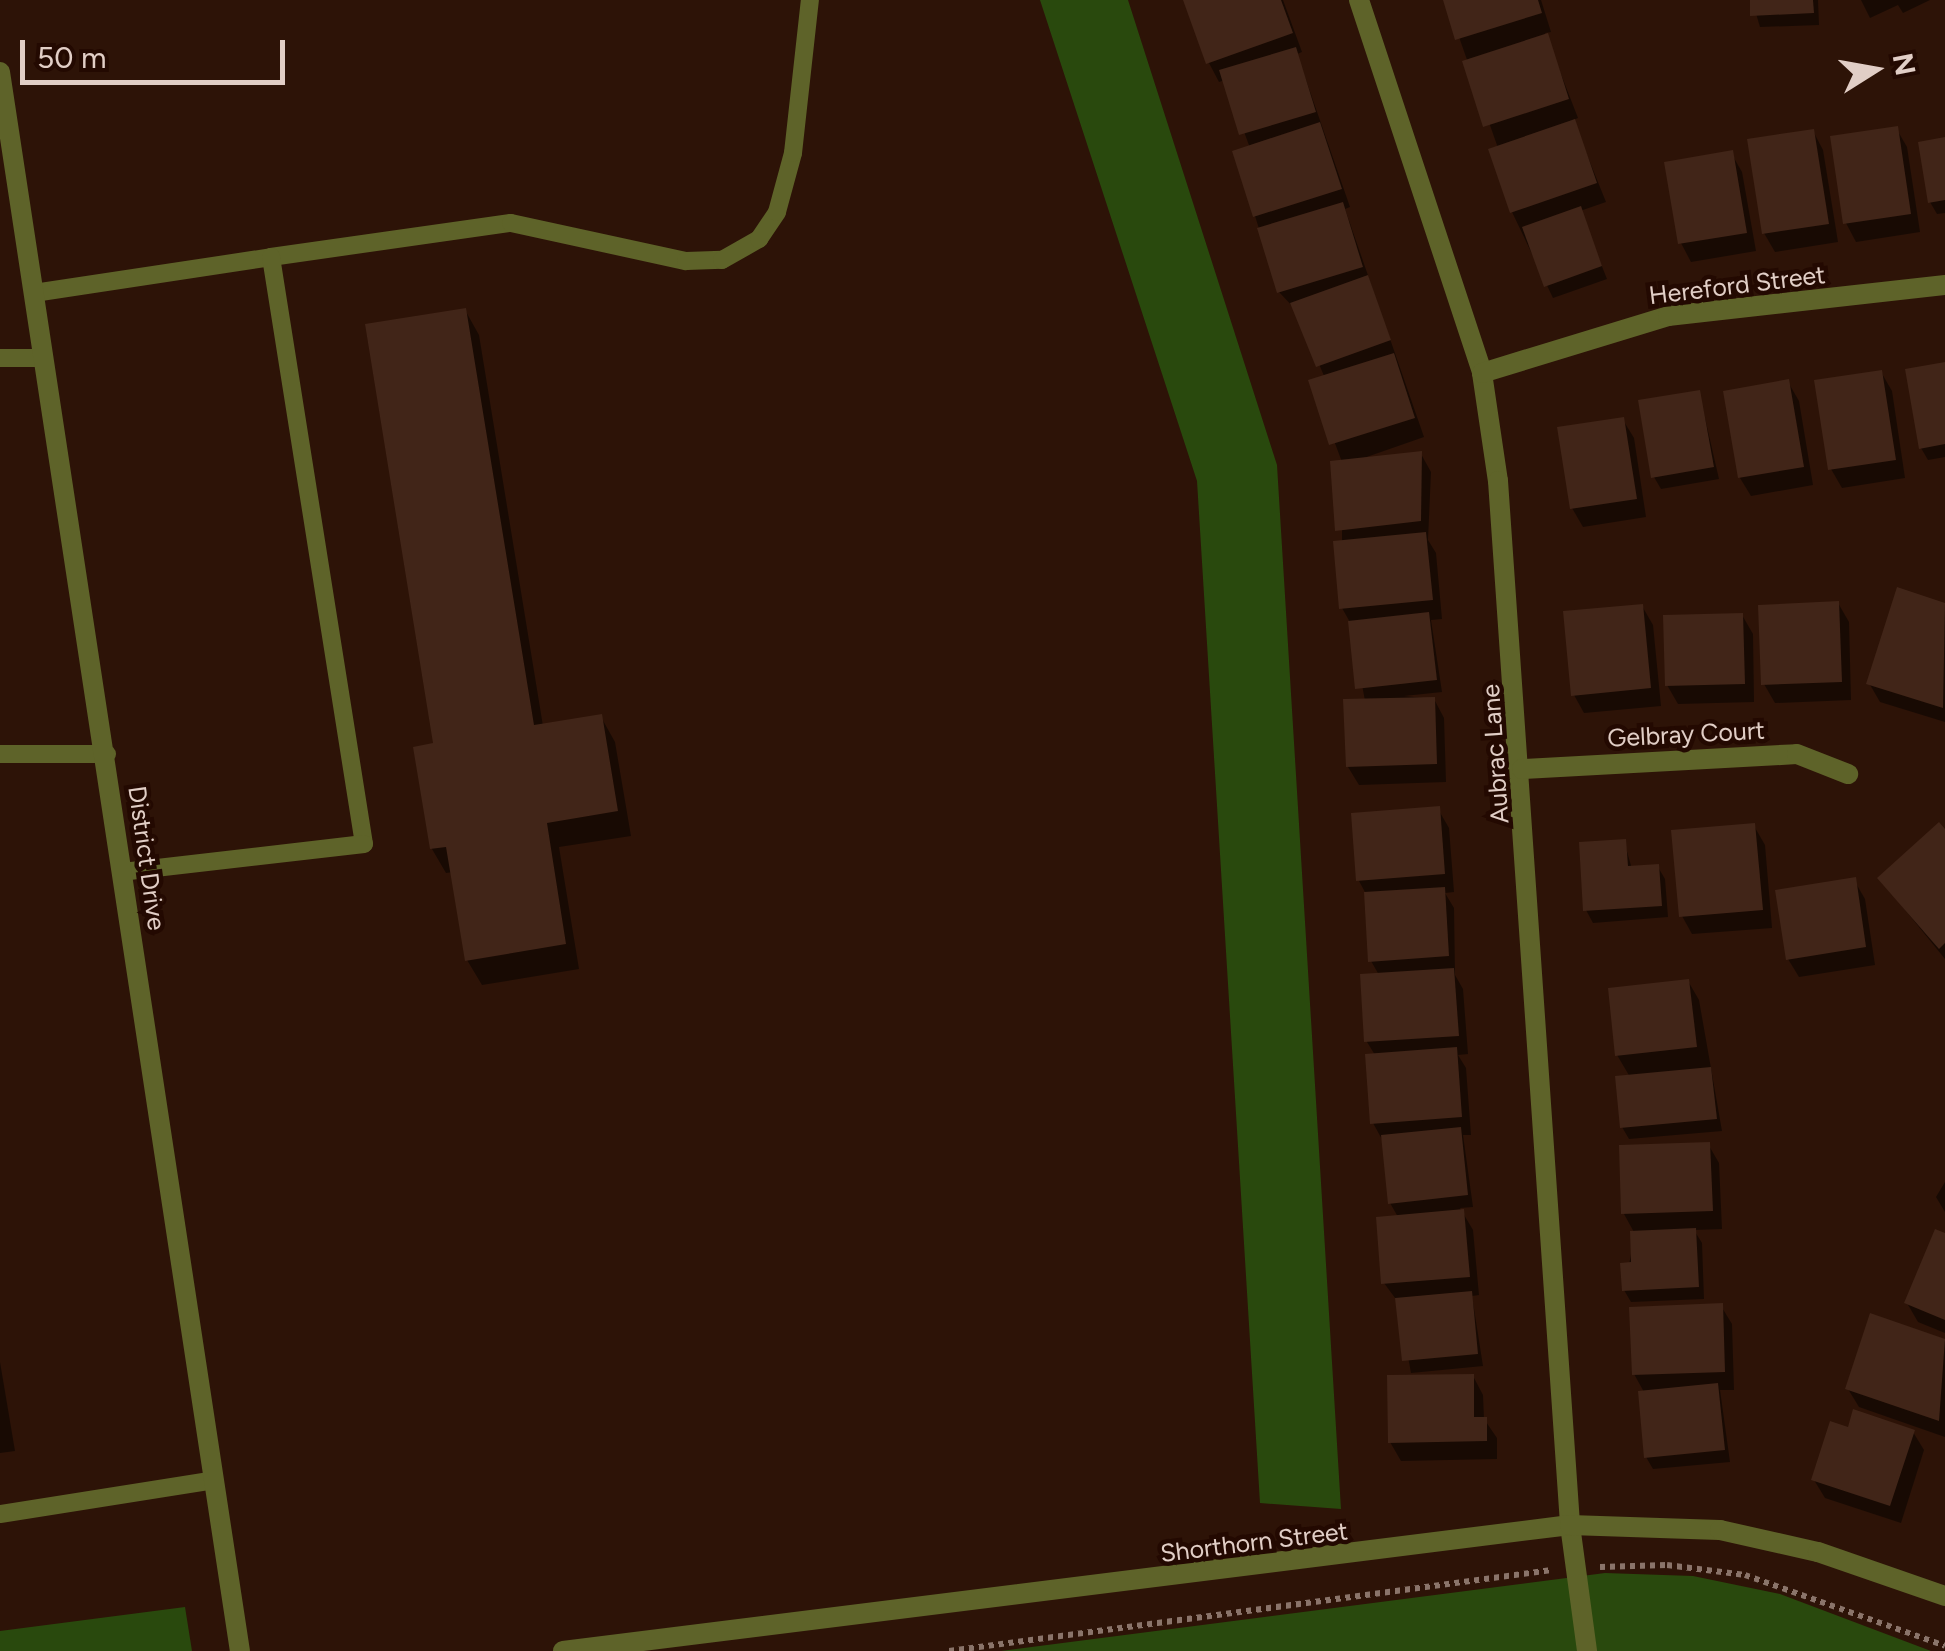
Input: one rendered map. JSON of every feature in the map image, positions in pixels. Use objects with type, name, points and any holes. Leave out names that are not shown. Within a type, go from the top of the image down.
[{"type":"street","name":"Aubrac Lane","points":[[1360,0],[1482,373],[1522,769],[1570,1525],[1587,1651]]},
{"type":"street","name":"District Drive","points":[[0,72],[107,754],[240,1651]]},
{"type":"street","name":"Hereford Street","points":[[1482,373],[1668,316],[1945,285]]},
{"type":"street","name":"Gelbray Court","points":[[1522,769],[1797,754],[1848,774]]},
{"type":"street","name":"Shorthorn Street","points":[[562,1651],[1570,1525],[1720,1530],[1818,1552],[1945,1596]]},
{"type":"lane","points":[[34,293],[511,223],[686,261],[722,260],[760,238],[778,212],[793,153],[810,0]]},
{"type":"lane","points":[[123,872],[364,844],[272,258]]},
{"type":"lane","points":[[0,358],[44,358]]},
{"type":"lane","points":[[0,754],[107,754]]},
{"type":"lane","points":[[0,1514],[214,1480]]},
{"type":"path","points":[[949,1651],[1576,1567],[1667,1565],[1745,1574],[1945,1646]]},
{"type":"green space","points":[[1040,0],[1128,0],[1277,465],[1341,1509],[1260,1503],[1197,481]]},
{"type":"green space","points":[[1605,1573],[1693,1576],[1780,1594],[1931,1651],[1001,1651]]},
{"type":"green space","points":[[185,1607],[192,1651],[0,1651],[0,1631]]},
{"type":"building","points":[[1183,0],[1281,0],[1293,33],[1206,64]]},
{"type":"building","points":[[1443,0],[1538,0],[1542,13],[1455,40]]},
{"type":"building","points":[[1750,0],[1813,0],[1814,13],[1750,16]]},
{"type":"building","points":[[1548,33],[1569,99],[1483,127],[1462,61]]},
{"type":"building","points":[[1296,47],[1316,112],[1239,135],[1219,70]]},
{"type":"building","points":[[1575,119],[1597,183],[1510,213],[1488,149]]},
{"type":"building","points":[[1320,122],[1342,189],[1253,217],[1232,151]]},
{"type":"building","points":[[1898,126],[1911,214],[1843,224],[1830,136]]},
{"type":"building","points":[[1814,129],[1829,224],[1762,234],[1747,139]]},
{"type":"building","points":[[1945,137],[1945,200],[1928,203],[1918,142]]},
{"type":"building","points":[[1733,150],[1747,233],[1678,244],[1664,162]]},
{"type":"building","points":[[1343,202],[1363,267],[1277,293],[1257,228]]},
{"type":"building","points":[[1581,206],[1602,266],[1544,287],[1522,227]]},
{"type":"building","points":[[1368,275],[1391,340],[1316,367],[1290,303]]},
{"type":"building","points":[[466,308],[534,725],[602,714],[618,811],[547,823],[566,944],[465,961],[446,847],[430,849],[413,747],[433,743],[365,324]]},
{"type":"building","points":[[1394,353],[1415,418],[1329,445],[1308,380]]},
{"type":"building","points":[[1945,362],[1945,444],[1919,449],[1905,369]]},
{"type":"building","points":[[1882,370],[1896,460],[1828,470],[1814,380]]},
{"type":"building","points":[[1789,379],[1804,467],[1738,478],[1723,391]]},
{"type":"building","points":[[1700,390],[1714,467],[1651,478],[1638,400]]},
{"type":"building","points":[[1624,417],[1637,499],[1570,509],[1557,427]]},
{"type":"building","points":[[1422,451],[1421,521],[1335,531],[1330,461]]},
{"type":"building","points":[[1426,532],[1433,600],[1339,609],[1333,541]]},
{"type":"building","points":[[1897,587],[1945,603],[1943,708],[1866,684]]},
{"type":"building","points":[[1839,601],[1842,682],[1761,685],[1758,605]]},
{"type":"building","points":[[1643,604],[1651,688],[1571,696],[1563,611]]},
{"type":"building","points":[[1429,612],[1437,680],[1355,689],[1348,621]]},
{"type":"building","points":[[1743,613],[1745,684],[1665,686],[1663,615]]},
{"type":"building","points":[[1435,697],[1437,764],[1346,767],[1343,699]]},
{"type":"building","points":[[1440,806],[1445,874],[1356,881],[1351,813]]},
{"type":"building","points":[[1939,822],[1945,829],[1945,943],[1939,949],[1877,878]]},
{"type":"building","points":[[1755,823],[1763,910],[1679,917],[1671,830]]},
{"type":"building","points":[[1626,839],[1628,866],[1659,864],[1662,906],[1583,911],[1579,842]]},
{"type":"building","points":[[1856,877],[1866,947],[1786,960],[1775,890]]},
{"type":"building","points":[[1445,887],[1449,956],[1368,962],[1364,892]]},
{"type":"building","points":[[1454,968],[1459,1036],[1364,1042],[1360,974]]},
{"type":"building","points":[[1689,979],[1697,1047],[1615,1056],[1608,988]]},
{"type":"building","points":[[1457,1047],[1462,1117],[1370,1124],[1365,1054]]},
{"type":"building","points":[[1711,1067],[1717,1119],[1620,1128],[1615,1076]]},
{"type":"building","points":[[1461,1127],[1468,1195],[1388,1204],[1381,1135]]},
{"type":"building","points":[[1710,1142],[1713,1211],[1621,1214],[1619,1145]]},
{"type":"building","points":[[1464,1209],[1470,1277],[1381,1284],[1376,1217]]},
{"type":"building","points":[[1696,1228],[1699,1287],[1622,1291],[1620,1263],[1631,1262],[1630,1231]]},
{"type":"building","points":[[1935,1229],[1945,1233],[1945,1320],[1904,1303]]},
{"type":"building","points":[[1472,1291],[1478,1354],[1402,1361],[1395,1298]]},
{"type":"building","points":[[1723,1303],[1725,1372],[1632,1375],[1629,1307]]},
{"type":"building","points":[[1870,1313],[1945,1339],[1939,1421],[1845,1389]]},
{"type":"building","points":[[1474,1374],[1474,1417],[1487,1417],[1487,1441],[1388,1443],[1387,1375]]},
{"type":"building","points":[[1718,1383],[1725,1450],[1644,1458],[1638,1391]]},
{"type":"building","points":[[1853,1409],[1915,1430],[1890,1506],[1811,1480],[1830,1421],[1848,1427]]}]
